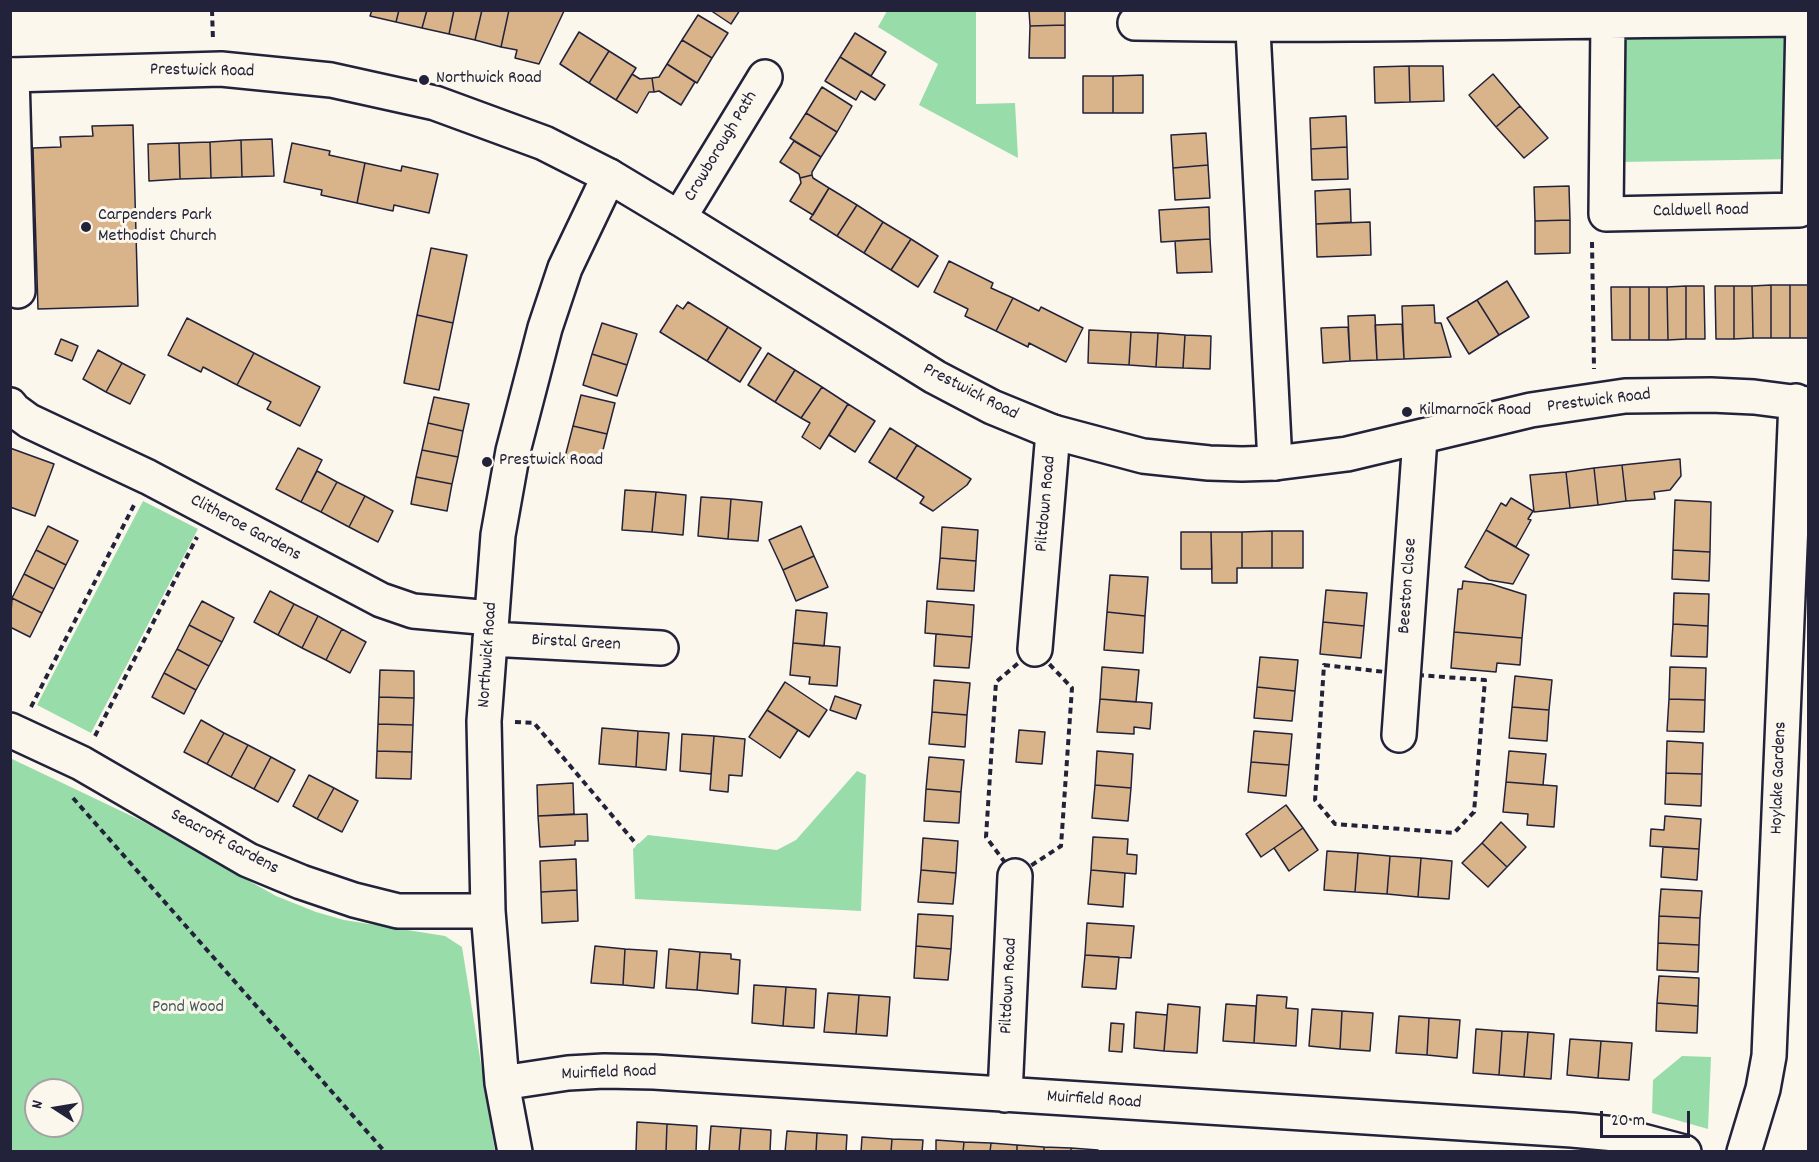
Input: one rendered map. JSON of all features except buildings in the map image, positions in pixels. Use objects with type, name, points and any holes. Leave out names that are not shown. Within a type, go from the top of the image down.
[{"type":"street","name":"Caldwell Road","points":[[1136,23],[1253,18],[1806,19],[1799,210],[1606,214]]},
{"type":"street","points":[[1253,18],[1275,463]]},
{"type":"street","points":[[1606,214],[1608,20]]},
{"type":"street","name":"Prestwick Road","points":[[11,75],[221,69],[332,80],[435,103],[544,143],[609,176],[935,377],[992,407],[1053,432],[1143,456],[1209,463],[1275,463],[1347,454],[1531,410],[1625,396],[1689,394],[1754,397],[1802,403]]},
{"type":"street","points":[[11,75],[13,205],[18,291]]},
{"type":"street","name":"Crowborough Path","points":[[680,218],[765,77]]},
{"type":"street","name":"Northwick Road","points":[[515,1152],[502,1083],[488,911],[484,721],[498,535],[513,451],[545,328],[565,268],[609,176]]},
{"type":"street","name":"Hoylake Gardens","points":[[1744,1152],[1763,1089],[1768,1056],[1802,403]]},
{"type":"street","name":"Clitheroe Gardens","points":[[10,405],[29,421],[148,477],[360,591],[413,611],[491,628]]},
{"type":"street","name":"Piltdown Road","points":[[1035,649],[1053,432]]},
{"type":"street","name":"Beeston Close","points":[[1399,735],[1420,438]]},
{"type":"street","name":"Birstal Green","points":[[491,628],[661,648]]},
{"type":"street","name":"Seacroft Gardens","points":[[14,732],[81,763],[248,860],[302,882],[354,900],[398,911],[488,911]]},
{"type":"street","name":"Piltdown Road","points":[[1005,1095],[1015,876]]},
{"type":"street","name":"Muirfield Road","points":[[502,1083],[568,1073],[654,1072],[1572,1130],[1616,1134],[1684,1152]]},
{"type":"path","points":[[1594,401],[1592,228],[1606,214]]},
{"type":"path","points":[[14,732],[148,477]]},
{"type":"path","points":[[81,763],[211,512]]},
{"type":"path","points":[[1035,649],[1072,688],[1060,846],[1015,876],[986,837],[996,682],[1035,649]]},
{"type":"path","points":[[484,721],[534,723],[637,845]]},
{"type":"path","points":[[72,796],[385,1152]]},
{"type":"green space","points":[[887,11],[976,11],[976,104],[1015,103],[1018,158],[919,105],[938,64],[878,27]]},
{"type":"green space","points":[[1796,36],[1794,159],[1621,162],[1624,39]]},
{"type":"green space","points":[[143,501],[198,529],[91,733],[37,705]]},
{"type":"green space","name":"Pond Wood","points":[[10,758],[142,821],[276,896],[344,920],[445,936],[462,947],[495,1151],[11,1151]]},
{"type":"green space","points":[[857,771],[866,775],[861,911],[635,899],[633,849],[648,835],[777,850],[796,840]]},
{"type":"green space","points":[[1682,1056],[1711,1057],[1708,1129],[1652,1113],[1653,1080]]},
{"type":"place","name":"Northwick Road","points":[[424,80]]},
{"type":"place","name":"Carpenders Park Methodist Church","points":[[86,227]]},
{"type":"place","name":"Kilmarnock Road","points":[[1407,412]]},
{"type":"place","name":"Prestwick Road","points":[[487,462]]}]
